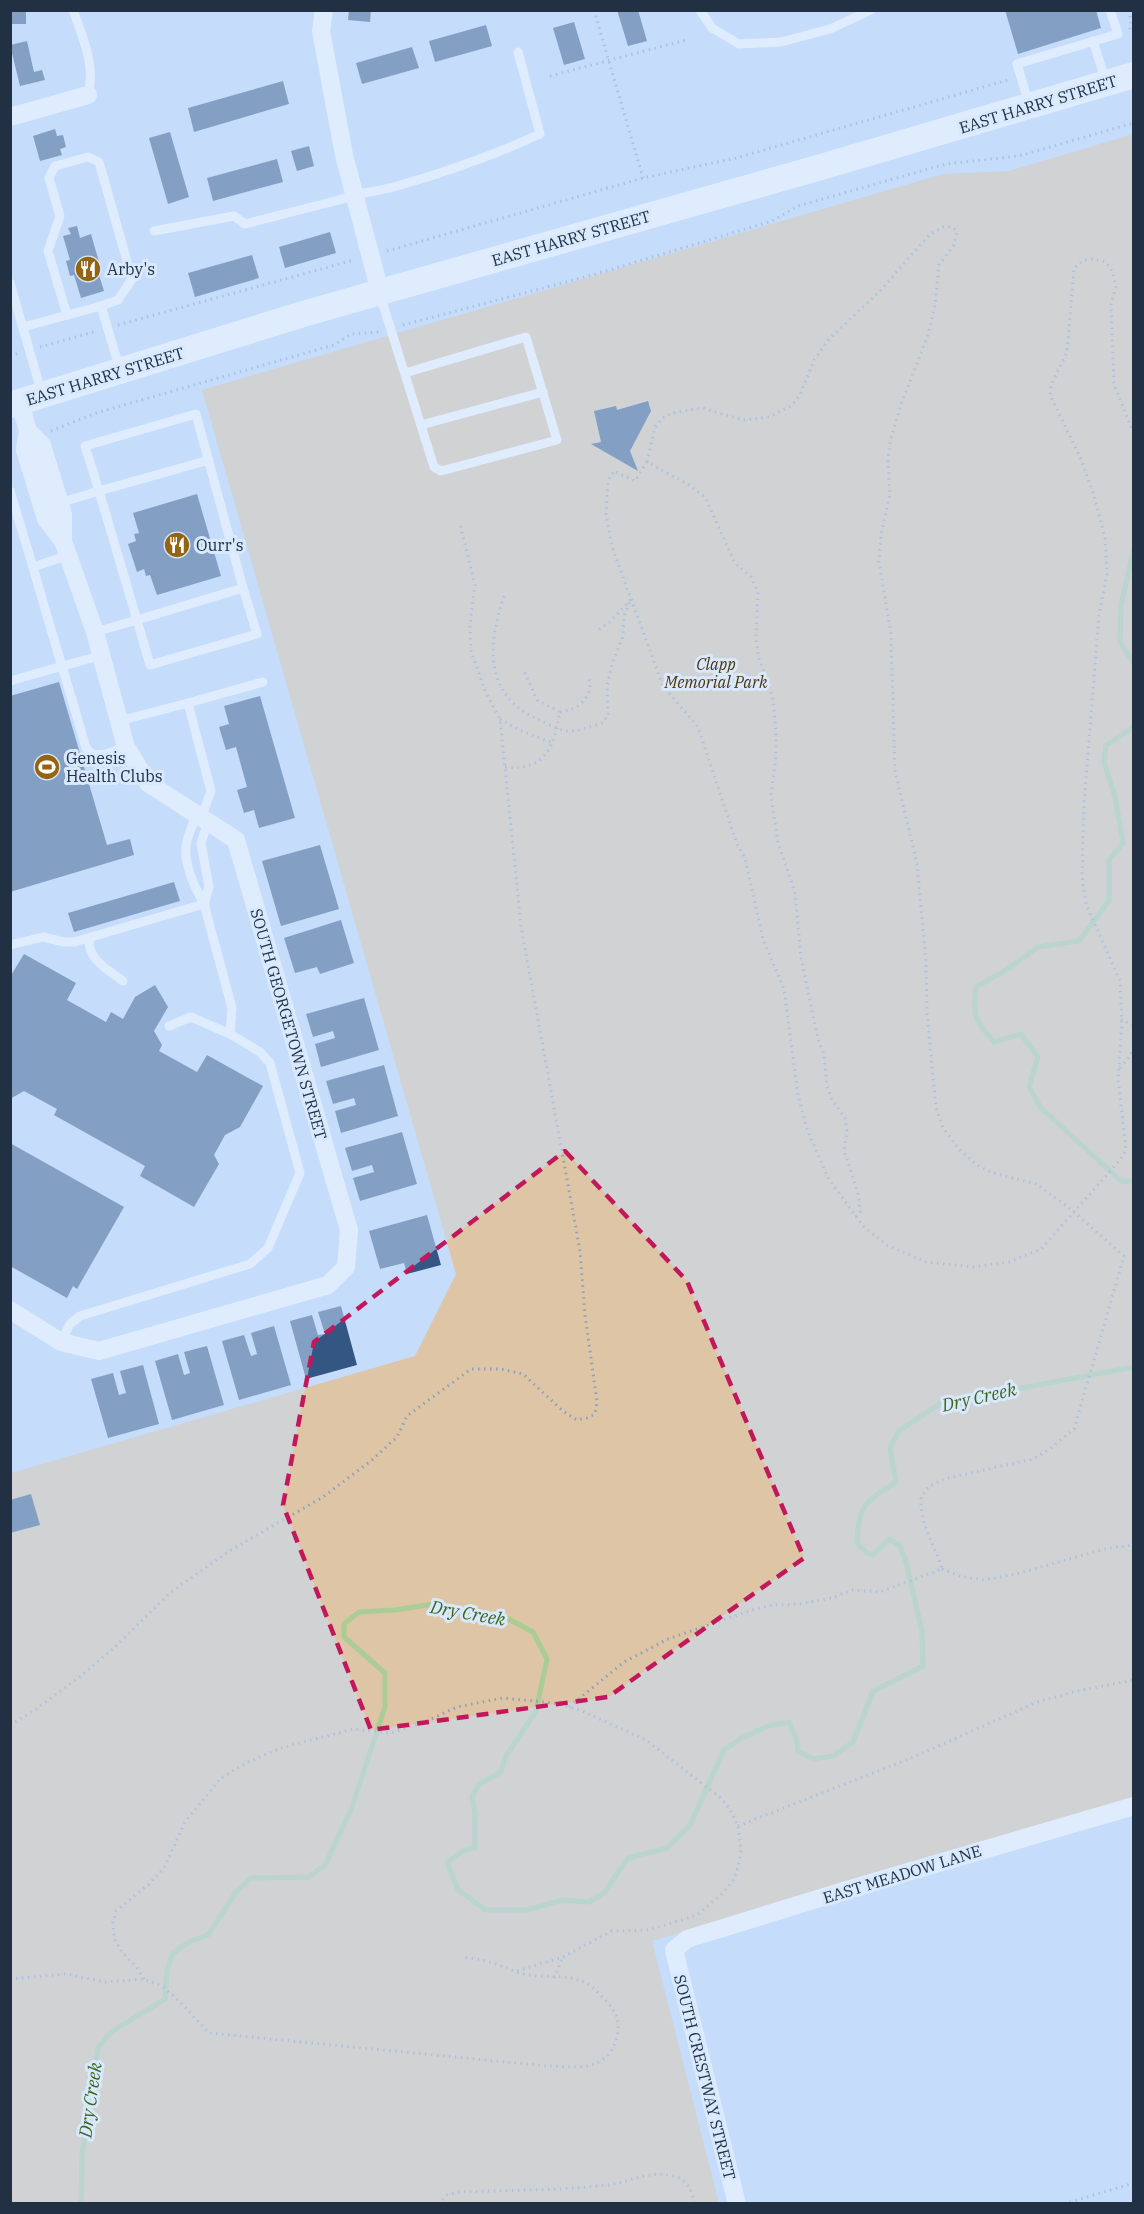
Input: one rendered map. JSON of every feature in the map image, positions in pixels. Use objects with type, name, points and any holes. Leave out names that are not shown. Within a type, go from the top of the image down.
[{"type":"main road","name":"EAST HARRY STREET","points":[[25,401],[380,292],[1030,107],[1134,75]]},
{"type":"street","points":[[324,10],[321,32],[344,155],[380,292]]},
{"type":"street","points":[[10,117],[88,95]]},
{"type":"street","name":"SOUTH GEORGETOWN STREET","points":[[10,1310],[61,1342],[99,1351],[328,1285],[345,1267],[349,1230],[236,840],[148,783],[126,747],[102,655],[66,548],[63,514],[42,445],[32,434],[25,401]]},
{"type":"street","name":"SOUTH GEORGETOWN STREET","points":[[32,434],[25,450],[46,519],[66,548]]},
{"type":"street","name":"EAST MEADOW LANE","points":[[674,1950],[687,1940],[1134,1806]]},
{"type":"street","name":"SOUTH CRESTWAY STREET","points":[[674,1950],[737,2204]]},
{"type":"lane","points":[[74,10],[91,63],[92,80],[88,95]]},
{"type":"lane","points":[[700,10],[712,27],[739,44],[781,42],[830,29],[871,10]]},
{"type":"lane","points":[[1030,107],[1017,64],[1118,34],[1110,10]]},
{"type":"lane","points":[[1094,41],[1107,84]]},
{"type":"lane","points":[[154,231],[234,216],[245,224],[339,200],[354,194],[395,187],[483,159],[540,134],[518,52]]},
{"type":"lane","points":[[23,327],[101,306],[118,300],[132,279],[99,162],[88,157],[55,166],[49,178],[60,216],[48,251],[67,315]]},
{"type":"lane","points":[[10,283],[15,316],[23,327],[30,350],[25,401]]},
{"type":"lane","points":[[380,292],[434,467],[438,471],[557,440],[526,337],[405,372]]},
{"type":"lane","points":[[101,306],[121,372]]},
{"type":"lane","points":[[421,425],[543,392]]},
{"type":"lane","points":[[196,414],[257,634],[150,665],[99,491],[86,446],[196,414]]},
{"type":"lane","points":[[59,503],[209,459]]},
{"type":"lane","points":[[10,491],[86,748],[93,755],[106,754],[126,747]]},
{"type":"lane","points":[[33,567],[66,548]]},
{"type":"lane","points":[[95,632],[243,588]]},
{"type":"lane","points":[[10,681],[102,655]]},
{"type":"lane","points":[[119,721],[263,682]]},
{"type":"lane","points":[[188,703],[211,791],[202,818],[187,841],[186,855],[196,891],[204,904],[232,1008],[230,1034]]},
{"type":"lane","points":[[202,818],[201,843],[209,887],[204,904]]},
{"type":"lane","points":[[10,945],[43,937],[64,942],[89,939],[204,904]]},
{"type":"lane","points":[[89,939],[90,952],[94,959],[123,981]]},
{"type":"lane","points":[[61,1342],[70,1324],[80,1316],[250,1264],[268,1248],[300,1173],[270,1063],[260,1052],[230,1034],[191,1017],[169,1026]]},
{"type":"path","points":[[594,10],[643,178]]},
{"type":"path","points":[[550,76],[686,40]]},
{"type":"path","points":[[10,356],[643,178],[736,158],[1021,77]]},
{"type":"path","points":[[32,434],[96,413],[334,345],[351,334],[374,333],[596,274],[772,221],[798,206],[946,164],[1019,156],[1134,124]]},
{"type":"path","points":[[942,1569],[937,1550],[924,1525],[921,1497],[928,1487],[944,1479],[1033,1459],[1050,1449],[1074,1429],[1124,1256],[1081,1218],[1067,1206],[1036,1184],[990,1172],[977,1165],[960,1150],[942,1128],[936,1108],[917,864],[895,771],[891,634],[879,562],[881,535],[890,494],[888,460],[890,442],[901,404],[927,338],[935,305],[939,265],[954,245],[957,233],[952,226],[943,227],[929,235],[881,290],[829,339],[814,360],[800,395],[790,406],[769,417],[742,420],[702,408],[672,413],[662,418],[655,428],[647,462],[635,481],[614,471],[608,480],[606,514],[612,547],[630,599],[663,686],[698,727],[737,844],[745,858],[763,939],[784,989],[798,1095],[807,1129],[828,1178],[863,1226],[887,1245],[926,1262],[973,1267],[1009,1262],[1041,1249],[1106,1177],[1126,1150],[1119,1070],[1120,981],[1088,910],[1082,876],[1084,803],[1099,615],[1107,574],[1106,538],[1081,459],[1050,395],[1051,384],[1067,351],[1074,268],[1084,260],[1094,259],[1106,262],[1112,271],[1116,286],[1111,304],[1114,384],[1134,435]]},
{"type":"path","points":[[647,462],[691,486],[705,497],[735,563],[751,577],[758,592],[756,638],[759,659],[773,700],[776,733],[776,756],[771,796],[778,842],[795,892],[801,958],[818,1039],[824,1054],[827,1086],[832,1100],[845,1118],[847,1131],[844,1150],[859,1197],[860,1212],[856,1217]]},
{"type":"path","points":[[10,1725],[82,1675],[171,1592],[231,1550],[323,1497],[372,1460],[397,1437],[407,1416],[471,1369],[501,1369],[523,1374],[563,1411],[577,1420],[595,1414],[597,1401],[585,1315],[580,1251],[521,926],[500,719],[483,686],[471,651],[470,624],[475,585],[460,524]]},
{"type":"path","points":[[504,596],[493,635],[494,666],[499,680],[515,706],[531,717],[568,731],[603,723],[608,714],[607,686],[612,664],[623,636],[624,616],[630,599]]},
{"type":"path","points":[[598,630],[610,622],[630,599]]},
{"type":"path","points":[[524,672],[537,700],[560,712],[580,705],[587,697],[591,686],[589,678]]},
{"type":"path","points":[[505,767],[518,769],[543,759],[553,743],[560,712]]},
{"type":"path","points":[[500,719],[519,730],[553,743]]},
{"type":"path","points":[[1121,1019],[1134,1026]]},
{"type":"path","points":[[1119,1070],[1134,1050]]},
{"type":"path","points":[[569,1707],[624,1662],[668,1639],[755,1609],[831,1598],[853,1590],[880,1592],[942,1569],[962,1577],[985,1580],[1020,1574],[1108,1548],[1134,1545]]},
{"type":"path","points":[[738,1826],[916,1756],[1036,1702],[1134,1680]]},
{"type":"path","points":[[144,1979],[136,1966],[123,1954],[114,1938],[113,1922],[116,1911],[164,1868],[185,1822],[221,1778],[248,1762],[281,1748],[353,1729],[388,1732],[422,1723],[458,1707],[503,1698],[550,1702],[569,1707],[646,1740],[717,1795],[730,1810],[738,1826],[741,1850],[734,1879],[723,1893],[697,1915],[648,1930],[612,1931],[563,1957],[517,1971]]},
{"type":"path","points":[[554,1978],[563,1957]]},
{"type":"path","points":[[10,1979],[66,1974],[105,1982],[144,1979],[162,1986],[180,2001],[209,2033],[547,2066],[585,2067],[602,2060],[613,2047],[618,2031],[616,2015],[591,1986],[568,1977],[554,1978],[517,1971],[480,1958],[463,1958]]},
{"type":"path","points":[[438,2204],[447,2195],[459,2192],[610,2185],[655,2173],[677,2177],[687,2183],[693,2194],[694,2204]]},
{"type":"path","points":[[1064,2204],[1134,2183]]},
{"type":"highlighted area","points":[[565,1151],[687,1281],[804,1558],[608,1697],[371,1730],[283,1505],[314,1342]]},
{"type":"green space","name":"Clapp Memorial Park","points":[[1130,135],[1133,137],[1133,1799],[652,1941],[719,2203],[11,2204],[11,1473],[415,1356],[456,1274],[202,390],[943,174],[1009,171]]},
{"type":"building","points":[[10,10],[26,10],[26,24],[10,24]]},
{"type":"building","points":[[349,10],[371,10],[370,22],[348,20]]},
{"type":"building","points":[[617,10],[638,10],[647,41],[628,46]]},
{"type":"building","points":[[1005,10],[1096,10],[1101,28],[1018,54]]},
{"type":"building","points":[[574,22],[585,59],[564,65],[553,28]]},
{"type":"building","points":[[486,25],[492,46],[435,62],[429,41]]},
{"type":"building","points":[[27,41],[34,72],[42,70],[45,80],[20,86],[10,45]]},
{"type":"building","points":[[412,47],[419,68],[362,84],[356,63]]},
{"type":"building","points":[[283,81],[289,104],[194,132],[188,108]]},
{"type":"building","points":[[55,129],[57,136],[63,135],[66,147],[60,149],[62,155],[40,161],[33,136]]},
{"type":"building","points":[[170,132],[189,197],[168,204],[149,138]]},
{"type":"building","points":[[309,146],[314,166],[297,171],[291,151]]},
{"type":"building","points":[[277,159],[283,182],[213,201],[207,178]]},
{"type":"building","points":[[77,226],[80,238],[91,234],[101,269],[97,269],[104,291],[81,298],[74,275],[70,276],[66,261],[70,260],[63,236],[71,234],[68,228]]},
{"type":"building","points":[[330,232],[336,253],[285,268],[279,247]]},
{"type":"building","points":[[252,255],[259,278],[195,297],[188,273]]},
{"type":"building","points":[[648,401],[651,411],[630,451],[638,471],[591,444],[601,442],[594,411],[616,406],[617,410]]},
{"type":"building","points":[[197,494],[221,576],[157,595],[150,575],[146,576],[144,569],[137,572],[128,544],[136,541],[134,534],[139,533],[133,513]]},
{"type":"building","name":"Genesis Health Clubs","points":[[59,682],[107,845],[130,839],[134,855],[10,892],[10,696]]},
{"type":"building","points":[[260,696],[295,818],[259,828],[254,810],[244,813],[237,790],[247,787],[236,747],[226,750],[219,727],[229,724],[224,706]]},
{"type":"building","points":[[320,845],[339,909],[281,926],[262,861]]},
{"type":"building","points":[[174,882],[180,901],[74,932],[68,913]]},
{"type":"building","points":[[341,920],[354,963],[320,974],[317,967],[295,973],[284,938]]},
{"type":"building","points":[[24,954],[76,983],[67,1000],[106,1022],[111,1012],[123,1019],[135,997],[155,985],[168,1007],[154,1031],[162,1045],[159,1051],[197,1072],[207,1055],[263,1086],[240,1127],[225,1135],[214,1155],[219,1164],[194,1207],[140,1176],[145,1166],[54,1115],[57,1109],[24,1091],[10,1099],[10,977]]},
{"type":"building","points":[[364,998],[379,1050],[321,1067],[315,1044],[335,1038],[333,1031],[313,1037],[306,1014]]},
{"type":"building","points":[[384,1065],[398,1116],[341,1133],[335,1111],[356,1105],[354,1098],[333,1104],[326,1081]]},
{"type":"building","points":[[402,1132],[417,1184],[360,1201],[353,1178],[374,1172],[372,1165],[352,1171],[345,1148]]},
{"type":"building","points":[[10,1143],[124,1207],[77,1289],[73,1286],[67,1298],[10,1266]]},
{"type":"building","points":[[427,1215],[441,1265],[407,1274],[404,1263],[380,1269],[369,1231]]},
{"type":"building","points":[[341,1306],[357,1365],[306,1379],[290,1321],[312,1315],[318,1335],[325,1334],[318,1312]]},
{"type":"building","points":[[274,1326],[291,1385],[239,1400],[222,1341],[244,1335],[251,1356],[257,1354],[251,1333]]},
{"type":"building","points":[[207,1346],[224,1405],[172,1420],[155,1361],[178,1354],[184,1375],[190,1373],[184,1352]]},
{"type":"building","points":[[143,1365],[159,1424],[108,1438],[91,1379],[113,1373],[119,1395],[126,1393],[120,1371]]},
{"type":"building","points":[[31,1494],[40,1525],[10,1533],[10,1500]]},
{"type":"waterway","name":"Dry Creek","points":[[1134,549],[1121,605],[1120,642],[1134,664]]},
{"type":"waterway","name":"Dry Creek","points":[[1134,727],[1106,745],[1104,762],[1115,797],[1123,843],[1109,860],[1109,901],[1079,941],[1038,947],[1006,970],[976,987],[974,1005],[976,1018],[994,1042],[1021,1034],[1038,1057],[1029,1087],[1041,1108],[1121,1181],[1134,1182]]},
{"type":"waterway","name":"Dry Creek","points":[[81,2204],[82,2155],[98,2048],[111,2032],[165,1999],[167,1970],[173,1953],[189,1942],[208,1935],[236,1892],[251,1878],[309,1877],[325,1865],[351,1810],[385,1707],[385,1673],[344,1637],[344,1624],[359,1612],[395,1610],[434,1604],[470,1616],[505,1617],[533,1632],[547,1659],[536,1711],[506,1756],[500,1773],[479,1784],[472,1797],[475,1814],[475,1848],[464,1850],[447,1863],[458,1890],[486,1910],[526,1910],[563,1900],[589,1902],[604,1893],[628,1858],[667,1848],[690,1825],[724,1750],[742,1738],[768,1726],[789,1722],[797,1741],[798,1751],[813,1759],[833,1756],[853,1742],[873,1691],[923,1666],[922,1631],[900,1546],[889,1539],[873,1555],[867,1553],[857,1543],[859,1520],[865,1506],[896,1482],[890,1448],[899,1431],[941,1403],[1134,1367]]},
{"type":"place","name":"Arby's","points":[[88,269]]},
{"type":"place","name":"Ourr's","points":[[177,545]]},
{"type":"place","name":"Genesis Health Clubs","points":[[47,767]]}]
